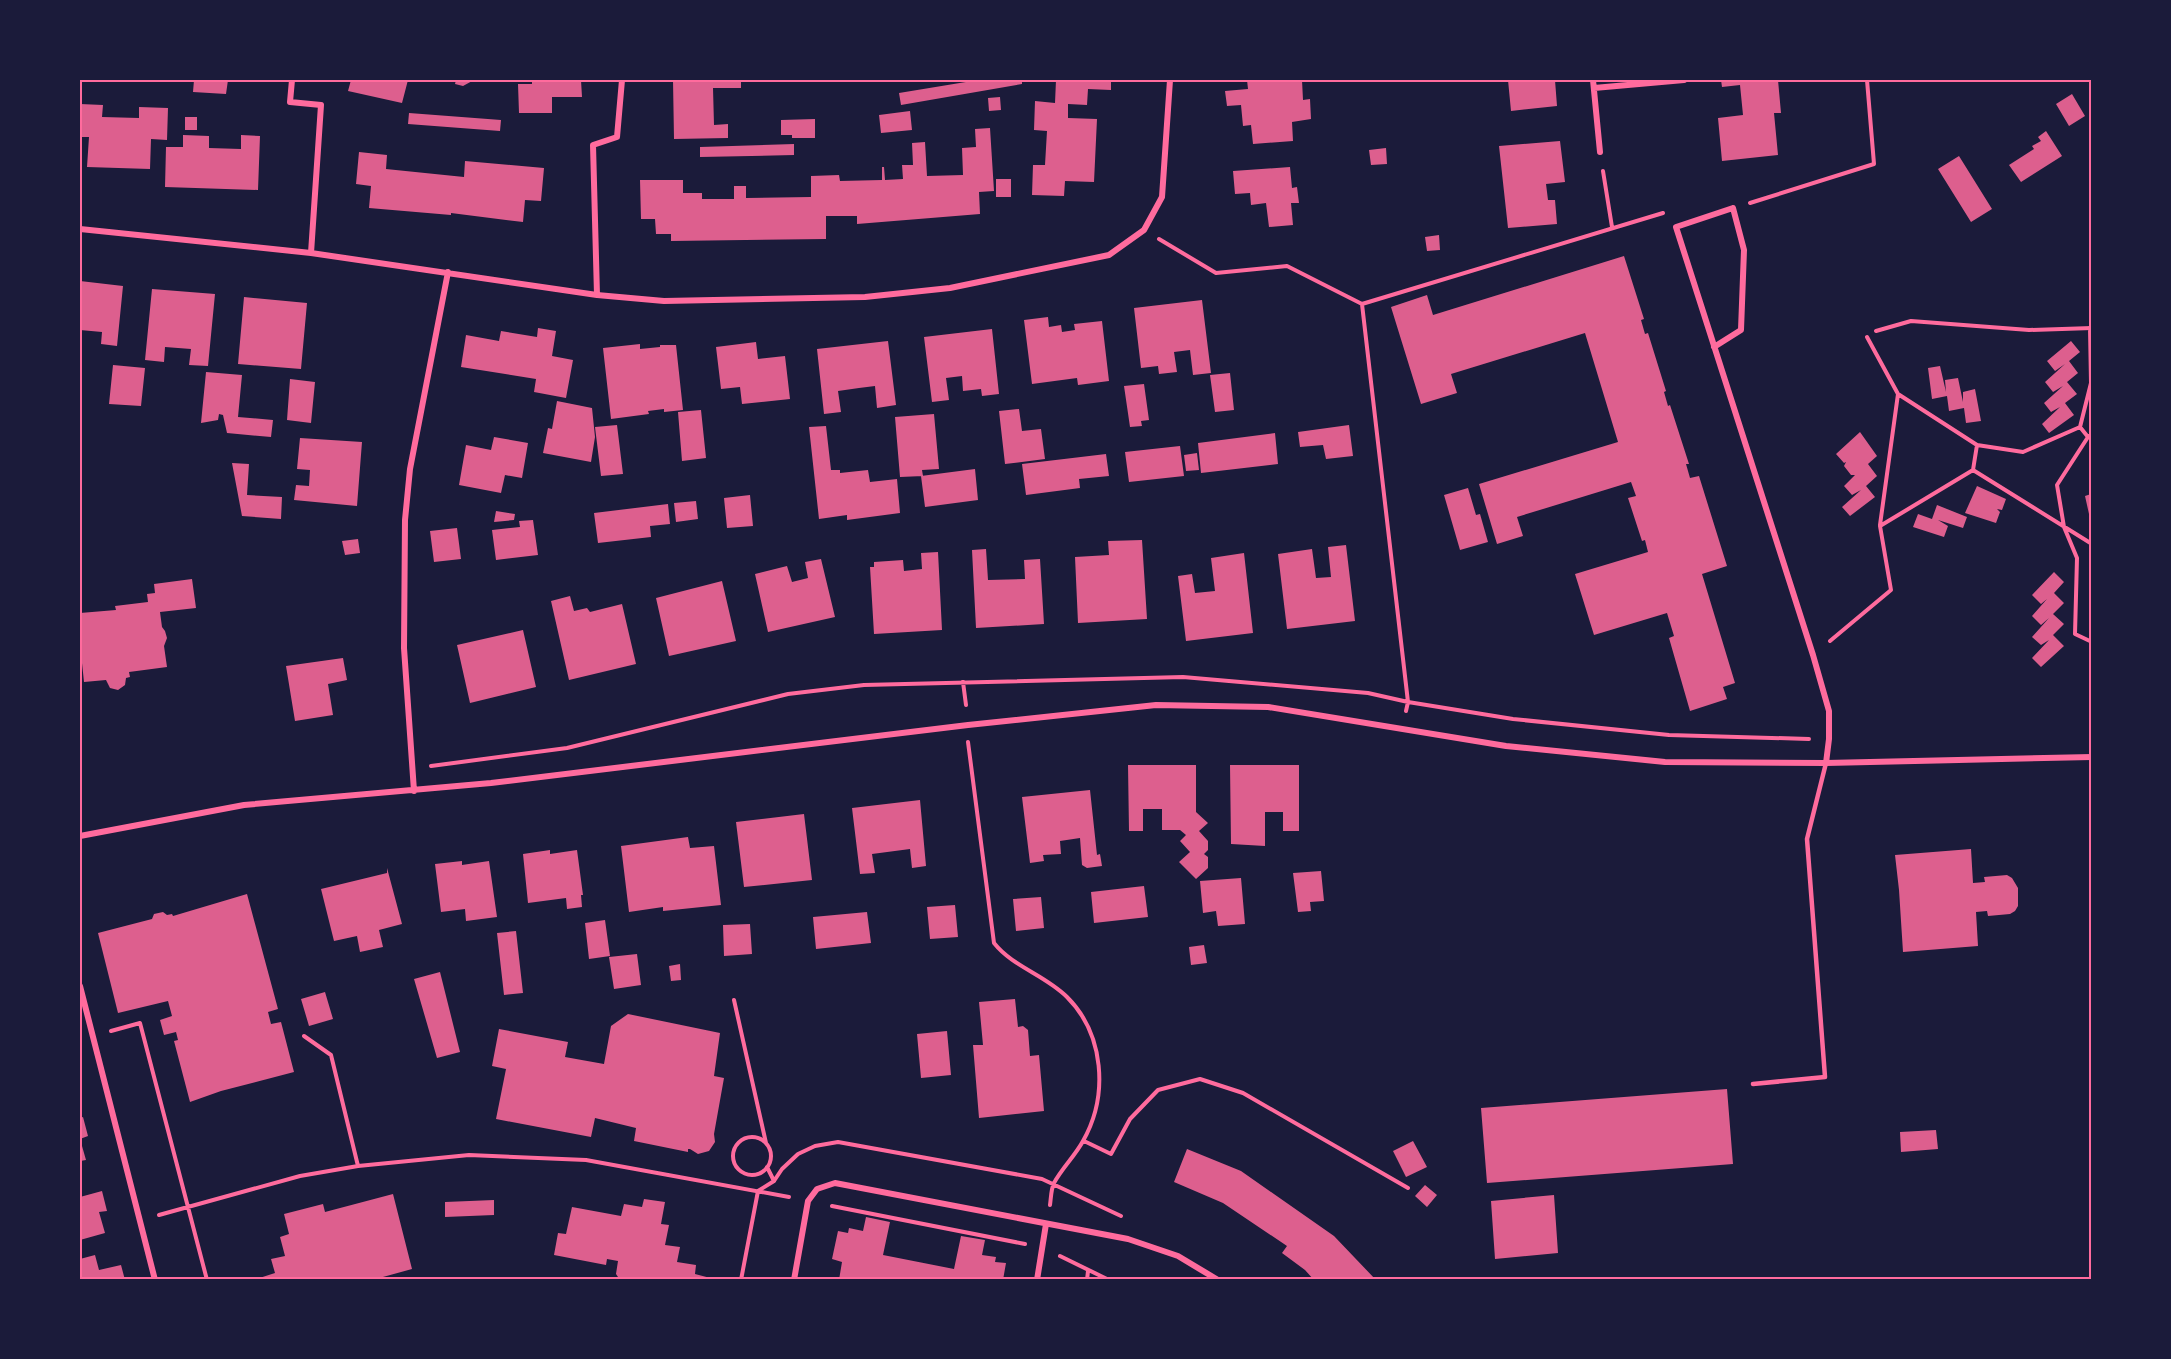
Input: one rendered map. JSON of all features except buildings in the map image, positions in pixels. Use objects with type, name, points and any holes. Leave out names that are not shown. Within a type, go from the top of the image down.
[{"type":"street","points":[[292,80],[290,102],[321,105],[311,253]]},
{"type":"street","points":[[597,295],[593,146],[617,137],[622,80]]},
{"type":"street","points":[[80,229],[311,253],[597,295],[664,301],[866,297],[950,288],[1108,255],[1144,230],[1162,198],[1170,80]]},
{"type":"street","points":[[1593,80],[1600,152]]},
{"type":"street","points":[[1594,88],[1684,80]]},
{"type":"street","points":[[1714,347],[1741,330],[1744,250],[1733,208],[1676,227],[1829,711],[1826,763]]},
{"type":"street","points":[[414,791],[404,648],[405,520],[410,469],[448,272]]},
{"type":"street","points":[[80,836],[244,806],[414,791],[1156,705],[1268,707],[1506,746],[1665,762],[1826,763],[2091,757]]},
{"type":"street","points":[[80,986],[156,1280]]},
{"type":"street","points":[[794,1280],[808,1201],[817,1189],[835,1183],[1128,1239],[1178,1256],[1218,1280]]},
{"type":"street","points":[[1037,1280],[1047,1224]]},
{"type":"lane","points":[[1753,1084],[1825,1077],[1807,839],[1826,763]]},
{"type":"path","points":[[1733,208],[1874,164],[1867,80]]},
{"type":"path","points":[[1600,152],[1612,227]]},
{"type":"path","points":[[1144,230],[1216,273],[1287,266],[1362,304],[1666,212],[1676,227]]},
{"type":"path","points":[[1362,304],[1408,702],[1401,730]]},
{"type":"path","points":[[1876,332],[1911,321],[2029,330],[2091,328],[2091,383],[2080,427]]},
{"type":"path","points":[[1867,337],[1898,394],[1977,445],[2023,452],[2080,427]]},
{"type":"path","points":[[1813,655],[1891,590],[1880,526],[1898,394]]},
{"type":"path","points":[[2080,427],[2090,436],[2057,486],[2064,527],[2077,558],[2075,634],[2091,642]]},
{"type":"path","points":[[1880,526],[1973,470],[1977,445]]},
{"type":"path","points":[[1973,470],[2091,544]]},
{"type":"path","points":[[968,725],[969,751],[994,943],[1003,955],[1042,977],[1067,997],[1087,1022],[1097,1048],[1100,1076],[1097,1106],[1084,1141],[1053,1184],[1047,1224]]},
{"type":"path","points":[[734,1000],[766,1143],[771,1155],[767,1167],[756,1175],[744,1173],[735,1166],[732,1154],[737,1143],[747,1137],[760,1138],[766,1143]]},
{"type":"path","points":[[92,1035],[140,1023],[207,1280]]},
{"type":"path","points":[[304,1036],[331,1056],[357,1166]]},
{"type":"path","points":[[1084,1141],[1111,1154],[1130,1119],[1158,1090],[1200,1079],[1243,1094],[1408,1188]]},
{"type":"path","points":[[141,1220],[300,1176],[357,1166],[469,1155],[586,1160],[1043,1247],[1109,1280]]},
{"type":"path","points":[[767,1167],[774,1181]]},
{"type":"path","points":[[1086,1280],[1088,1271]]}]
